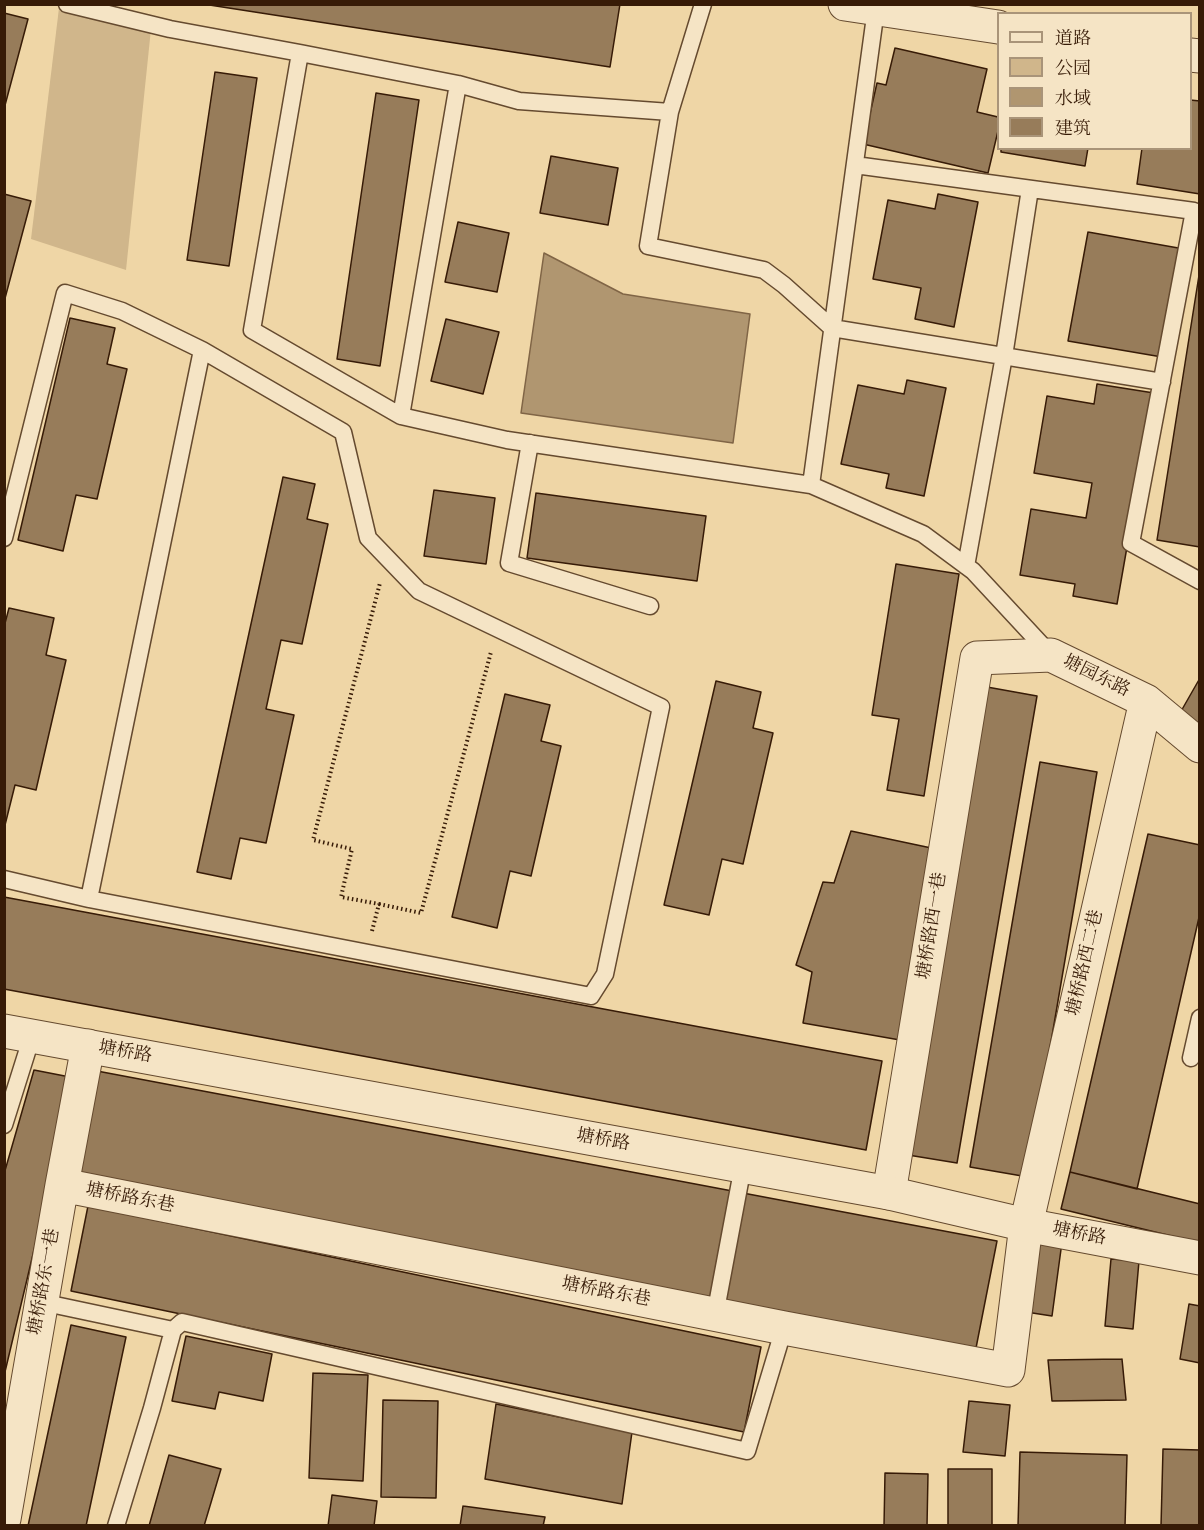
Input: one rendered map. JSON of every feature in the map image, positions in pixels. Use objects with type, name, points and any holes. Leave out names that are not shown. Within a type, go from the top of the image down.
[{"type":"street","points":[[860,7],[997,27]]},
{"type":"street","name":"塘园东路","points":[[977,658],[1051,655],[1146,701],[1200,746]]},
{"type":"street","name":"塘桥路西一巷","points":[[890,1194],[977,658]]},
{"type":"street","name":"塘桥路西二巷","points":[[1026,1225],[1146,701]]},
{"type":"street","name":"塘桥路","points":[[18,1033],[743,1166],[890,1194],[1026,1225],[1200,1257]]},
{"type":"street","name":"塘桥路东一巷","points":[[4,1519],[88,1046]]},
{"type":"street","name":"塘桥路东巷","points":[[62,1185],[715,1315],[1008,1370],[1026,1225]]},
{"type":"lane","points":[[67,4],[170,29],[459,84],[519,101],[670,112]]},
{"type":"lane","points":[[703,4],[670,112],[648,246],[764,270],[832,328],[1162,382]]},
{"type":"lane","points":[[811,484],[855,165],[860,7]]},
{"type":"lane","points":[[300,53],[252,330],[401,416],[507,440],[811,484],[923,534],[974,571],[1051,655]]},
{"type":"lane","points":[[401,416],[459,84]]},
{"type":"lane","points":[[855,165],[1194,211],[1131,543],[1200,581]]},
{"type":"lane","points":[[966,566],[1004,356],[1030,189]]},
{"type":"lane","points":[[4,538],[65,293],[122,311],[202,350],[343,432],[368,538],[419,591],[661,707],[605,974],[591,996],[89,898],[4,879]]},
{"type":"lane","points":[[89,898],[202,350]]},
{"type":"lane","points":[[530,443],[509,563],[650,606]]},
{"type":"lane","points":[[1191,1058],[1200,1018]]},
{"type":"lane","points":[[4,1125],[18,1033]]},
{"type":"lane","points":[[715,1315],[743,1166]]},
{"type":"lane","points":[[41,1302],[173,1330]]},
{"type":"lane","points":[[116,1526],[173,1330],[182,1322],[747,1451],[784,1328]]},
{"type":"path","points":[[387,557],[313,840],[352,849],[341,897],[422,913],[497,628]]},
{"type":"path","points":[[367,952],[379,904]]},
{"type":"green space","points":[[59,8],[151,29],[126,270],[31,239]]},
{"type":"water","points":[[544,253],[623,294],[750,314],[733,443],[521,413]]},
{"type":"building","points":[[203,4],[620,4],[610,67]]},
{"type":"building","points":[[4,13],[28,19],[4,109]]},
{"type":"building","points":[[895,48],[987,69],[977,112],[997,117],[997,135],[988,173],[863,144],[877,83],[886,85]]},
{"type":"building","points":[[215,72],[257,78],[229,266],[187,260]]},
{"type":"building","points":[[376,93],[419,100],[380,366],[337,359]]},
{"type":"building","points":[[1192,100],[1200,101],[1200,194],[1137,184],[1142,150],[1192,150]]},
{"type":"building","points":[[1001,150],[1088,150],[1085,166],[1001,152]]},
{"type":"building","points":[[551,156],[618,168],[608,225],[540,213]]},
{"type":"building","points":[[4,194],[31,201],[4,302]]},
{"type":"building","points":[[938,194],[978,202],[954,327],[915,319],[921,288],[873,279],[888,200],[935,209]]},
{"type":"building","points":[[458,222],[509,233],[497,292],[445,282]]},
{"type":"building","points":[[1088,232],[1184,249],[1162,357],[1068,341]]},
{"type":"building","points":[[1200,269],[1200,547],[1157,540]]},
{"type":"building","points":[[70,318],[115,328],[107,364],[127,369],[97,499],[76,495],[63,551],[18,540]]},
{"type":"building","points":[[446,319],[499,332],[483,394],[431,381]]},
{"type":"building","points":[[907,380],[946,388],[924,496],[886,488],[889,474],[841,464],[858,385],[904,394]]},
{"type":"building","points":[[1097,384],[1154,393],[1117,604],[1073,596],[1075,584],[1020,575],[1031,509],[1086,518],[1092,483],[1034,473],[1047,396],[1094,404]]},
{"type":"building","points":[[283,477],[315,484],[307,519],[328,524],[302,644],[281,640],[266,709],[294,715],[266,843],[240,838],[231,879],[197,872]]},
{"type":"building","points":[[434,490],[495,498],[486,564],[424,556]]},
{"type":"building","points":[[536,493],[706,516],[697,581],[527,558]]},
{"type":"building","points":[[896,564],[959,574],[924,796],[887,790],[899,719],[872,715]]},
{"type":"building","points":[[9,608],[54,618],[46,655],[66,660],[36,790],[15,785],[4,829],[4,627]]},
{"type":"building","points":[[1200,678],[1200,733],[1176,720]]},
{"type":"building","points":[[716,681],[761,692],[753,728],[773,733],[743,864],[722,859],[709,915],[664,905]]},
{"type":"building","points":[[987,687],[1037,696],[957,1163],[908,1155]]},
{"type":"building","points":[[505,694],[550,705],[541,741],[561,746],[531,876],[510,871],[497,928],[452,917]]},
{"type":"building","points":[[1040,762],[1097,772],[1028,1177],[970,1167]]},
{"type":"building","points":[[851,831],[936,849],[900,1040],[803,1023],[812,972],[796,965],[823,882],[834,883]]},
{"type":"building","points":[[1148,834],[1200,845],[1200,913],[1137,1189],[1070,1172]]},
{"type":"building","points":[[4,897],[882,1061],[866,1150],[4,989]]},
{"type":"building","points":[[34,1070],[75,1078],[4,1376],[4,1174]]},
{"type":"building","points":[[97,1071],[997,1241],[976,1348],[77,1177]]},
{"type":"building","points":[[1070,1172],[1200,1204],[1200,1243],[1061,1209]]},
{"type":"building","points":[[88,1206],[761,1347],[744,1432],[71,1291]]},
{"type":"building","points":[[1035,1238],[1062,1242],[1052,1316],[1026,1312]]},
{"type":"building","points":[[1111,1259],[1139,1261],[1133,1329],[1105,1326]]},
{"type":"building","points":[[1189,1304],[1200,1306],[1200,1363],[1180,1359]]},
{"type":"building","points":[[71,1325],[126,1337],[86,1526],[28,1526]]},
{"type":"building","points":[[186,1336],[272,1354],[263,1401],[219,1392],[215,1409],[172,1401]]},
{"type":"building","points":[[1122,1359],[1126,1400],[1052,1401],[1048,1360]]},
{"type":"building","points":[[313,1373],[368,1375],[363,1481],[309,1478]]},
{"type":"building","points":[[383,1400],[438,1401],[436,1498],[381,1497]]},
{"type":"building","points":[[969,1401],[1010,1405],[1005,1456],[963,1452]]},
{"type":"building","points":[[496,1404],[632,1432],[622,1504],[485,1479]]},
{"type":"building","points":[[1163,1449],[1200,1450],[1200,1526],[1161,1526]]},
{"type":"building","points":[[1020,1452],[1127,1455],[1125,1526],[1018,1526]]},
{"type":"building","points":[[169,1455],[221,1469],[204,1526],[149,1526]]},
{"type":"building","points":[[948,1469],[992,1469],[992,1526],[948,1526]]},
{"type":"building","points":[[885,1473],[928,1474],[927,1526],[884,1526]]},
{"type":"building","points":[[332,1495],[377,1501],[374,1526],[328,1526]]},
{"type":"building","points":[[463,1506],[545,1517],[543,1526],[460,1526]]}]
